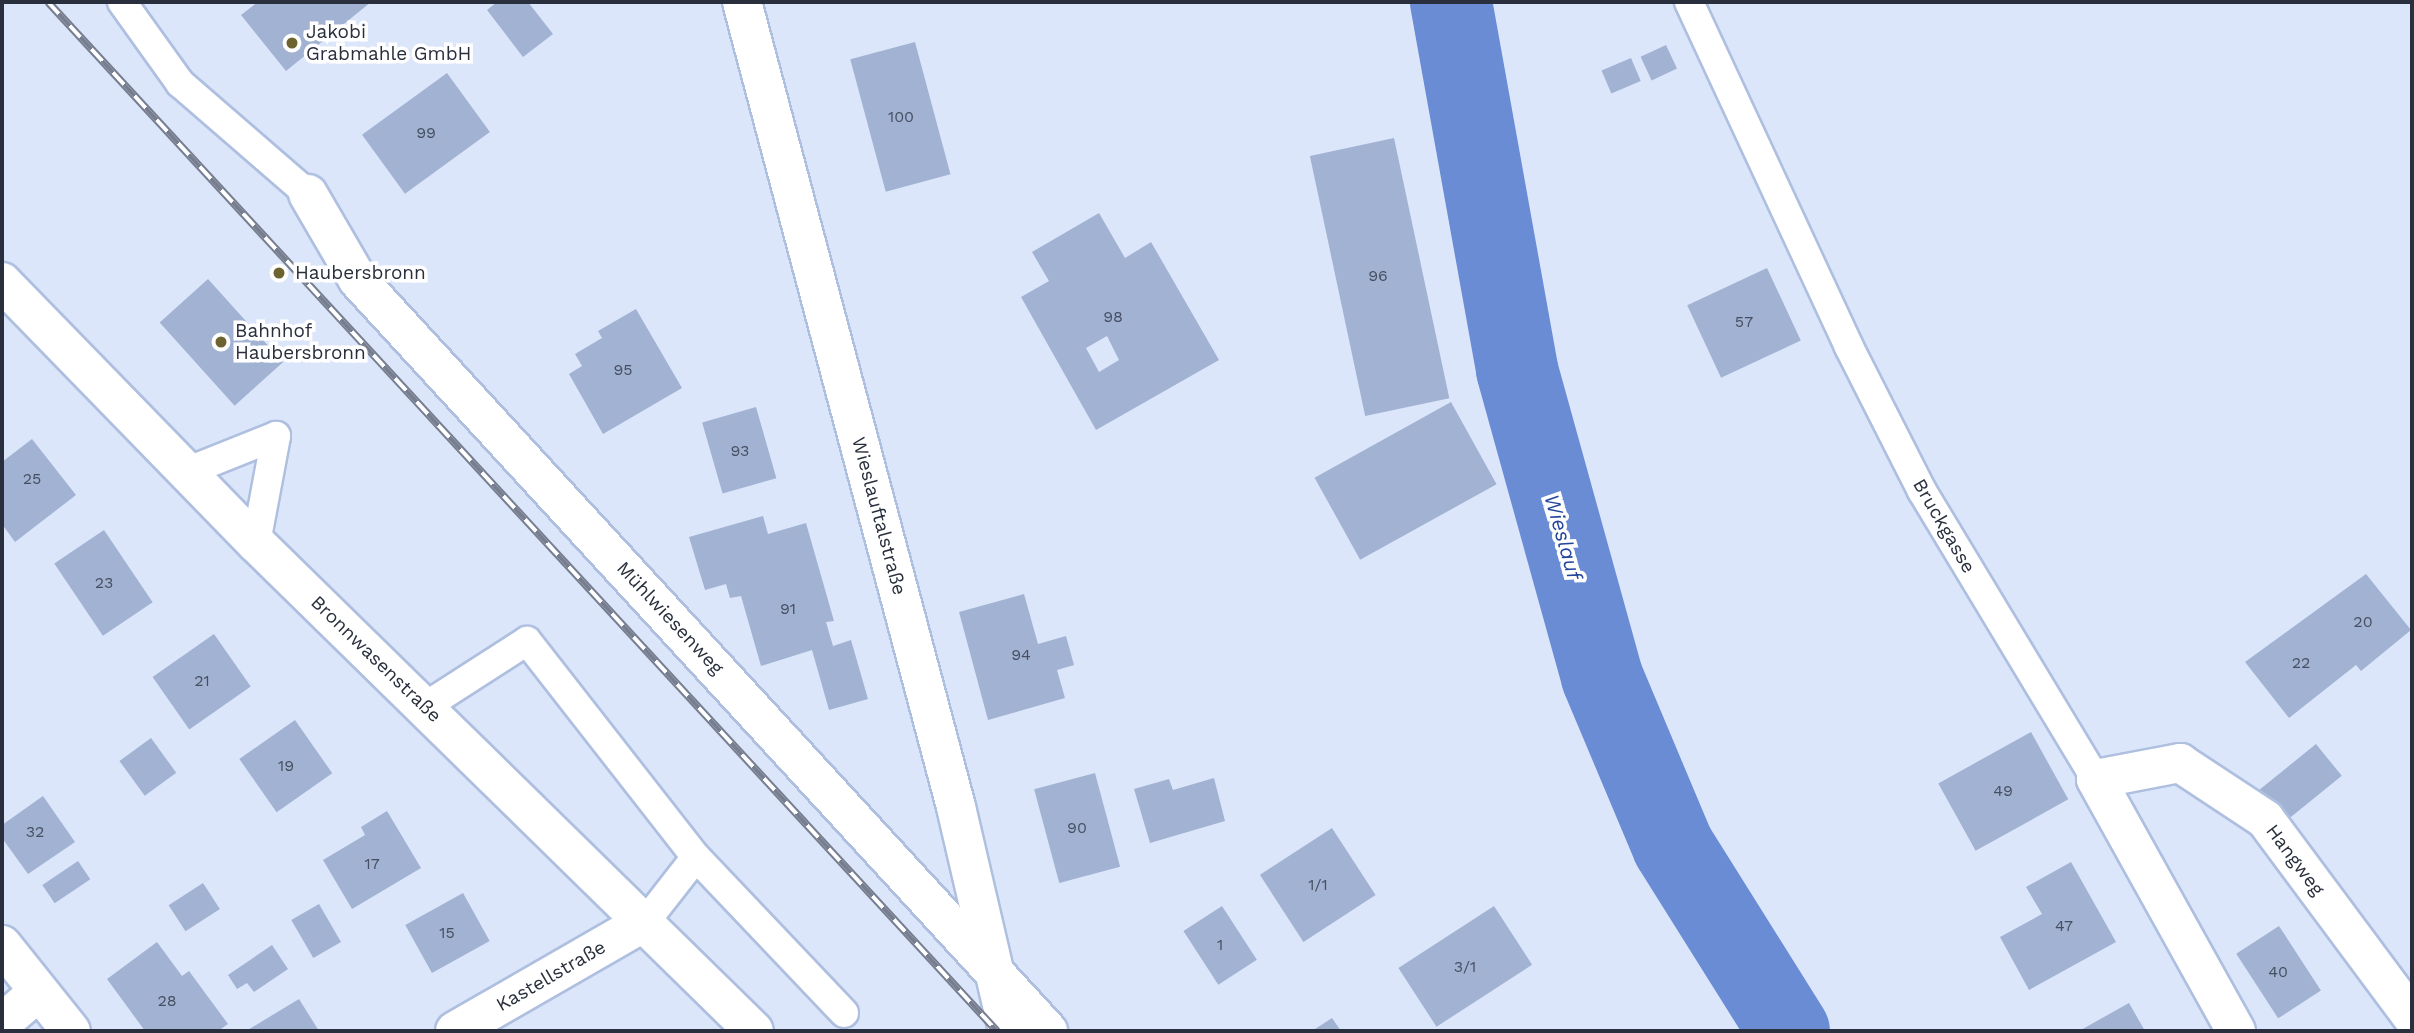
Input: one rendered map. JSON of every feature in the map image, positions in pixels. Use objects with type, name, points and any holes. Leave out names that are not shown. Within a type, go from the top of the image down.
[{"type":"street","name":"Wieslauftalstraße","points":[[742,2],[956,807],[1008,1031]]},
{"type":"street","name":"Mühlwiesenweg","points":[[308,194],[358,280],[1048,1031]]},
{"type":"street","name":"Bronnwasenstraße","points":[[2,282],[256,543],[646,921],[754,1031]]},
{"type":"street","name":"Hangweg","points":[[2096,779],[2180,764],[2265,819],[2412,1017]]},
{"type":"street","name":"Bruckgasse","points":[[2096,779],[2236,1031]]},
{"type":"street","name":"Kastellstraße","points":[[455,1031],[646,921]]},
{"type":"street","points":[[2,945],[71,1031]]},
{"type":"street","points":[[2,1023],[38,992]]},
{"type":"lane","points":[[122,2],[180,82],[308,194]]},
{"type":"lane","name":"Bruckgasse","points":[[1689,2],[1849,347],[1922,492],[2096,779]]},
{"type":"lane","points":[[186,472],[276,436],[256,543]]},
{"type":"lane","points":[[426,706],[527,641],[696,857],[844,1013]]},
{"type":"lane","points":[[646,921],[696,857]]},
{"type":"building","name":"Jakobi Grabmahle GmbH","points":[[258,2],[371,2],[286,71],[241,15]]},
{"type":"building","points":[[497,2],[528,2],[553,34],[523,57],[487,10]]},
{"type":"building","points":[[915,42],[950,174],[886,192],[850,59]]},
{"type":"building","points":[[1666,45],[1677,69],[1652,80],[1641,57]]},
{"type":"building","points":[[1631,58],[1641,81],[1611,94],[1602,71]]},
{"type":"building","points":[[447,73],[490,132],[405,194],[362,135]]},
{"type":"building","points":[[1394,138],[1449,398],[1365,416],[1310,156]]},
{"type":"building","points":[[1099,213],[1125,258],[1151,242],[1219,360],[1096,430],[1021,297],[1049,281],[1032,252]],"holes":[[[1107,336],[1119,360],[1099,372],[1086,348]]]},
{"type":"building","points":[[1767,268],[1801,341],[1721,378],[1687,305]]},
{"type":"building","name":"Bahnhof Haubersbronn","points":[[208,279],[283,362],[235,406],[160,322]]},
{"type":"building","points":[[636,309],[682,388],[603,434],[569,374],[582,366],[575,354],[602,338],[598,331]]},
{"type":"building","points":[[1451,402],[1497,484],[1360,560],[1315,478]]},
{"type":"building","points":[[756,407],[776,478],[723,494],[702,422]]},
{"type":"building","points":[[32,439],[76,495],[15,542],[2,524],[2,462]]},
{"type":"building","points":[[763,516],[768,534],[806,523],[834,621],[826,622],[833,646],[851,640],[868,699],[829,710],[812,650],[761,666],[741,596],[730,598],[726,584],[705,590],[689,537]]},
{"type":"building","points":[[104,530],[153,602],[103,636],[54,564]]},
{"type":"building","points":[[2366,574],[2411,630],[2361,671],[2356,665],[2289,718],[2245,662]]},
{"type":"building","points":[[1024,594],[1038,644],[1066,636],[1074,665],[1057,670],[1065,698],[988,720],[959,612]]},
{"type":"building","points":[[214,634],[251,686],[189,729],[153,677]]},
{"type":"building","points":[[295,720],[332,773],[277,812],[239,759]]},
{"type":"building","points":[[2031,732],[2068,799],[1976,851],[1938,783]]},
{"type":"building","points":[[151,738],[176,773],[145,796],[119,761]]},
{"type":"building","points":[[2316,744],[2342,776],[2284,822],[2258,791]]},
{"type":"building","points":[[1095,773],[1120,867],[1059,883],[1034,789]]},
{"type":"building","points":[[1214,778],[1225,821],[1150,843],[1134,789],[1169,779],[1173,790]]},
{"type":"building","points":[[43,796],[75,842],[28,874],[2,838],[2,825]]},
{"type":"building","points":[[387,811],[421,868],[352,909],[323,860],[365,835],[361,827]]},
{"type":"building","points":[[1332,828],[1376,895],[1303,942],[1260,875]]},
{"type":"building","points":[[78,861],[90,879],[55,903],[42,885]]},
{"type":"building","points":[[2071,862],[2116,942],[2029,990],[2000,937],[2042,914],[2026,887]]},
{"type":"building","points":[[203,883],[220,909],[185,931],[169,905]]},
{"type":"building","points":[[463,893],[490,941],[432,973],[405,925]]},
{"type":"building","points":[[319,904],[341,942],[313,958],[291,920]]},
{"type":"building","points":[[1222,906],[1257,960],[1218,985],[1183,931]]},
{"type":"building","points":[[1494,906],[1532,965],[1437,1027],[1398,968]]},
{"type":"building","points":[[2279,926],[2321,991],[2278,1018],[2236,954]]},
{"type":"building","points":[[157,942],[182,976],[189,971],[228,1024],[218,1031],[145,1031],[107,979]]},
{"type":"building","points":[[272,945],[288,969],[254,992],[247,983],[237,989],[228,975]]},
{"type":"building","points":[[299,999],[319,1031],[246,1031]]},
{"type":"building","points":[[2129,1003],[2145,1031],[2079,1031]]},
{"type":"building","points":[[1332,1018],[1341,1031],[1312,1031]]},
{"type":"waterway","name":"Wieslauf","points":[[1451,2],[1517,370],[1602,677],[1673,846],[1789,1031]]},
{"type":"railway","points":[[48,2],[997,1031]]},
{"type":"place","name":"Jakobi Grabmahle GmbH","points":[[292,43]]},
{"type":"place","name":"Haubersbronn","points":[[279,273]]},
{"type":"place","name":"Bahnhof Haubersbronn","points":[[221,342]]}]
